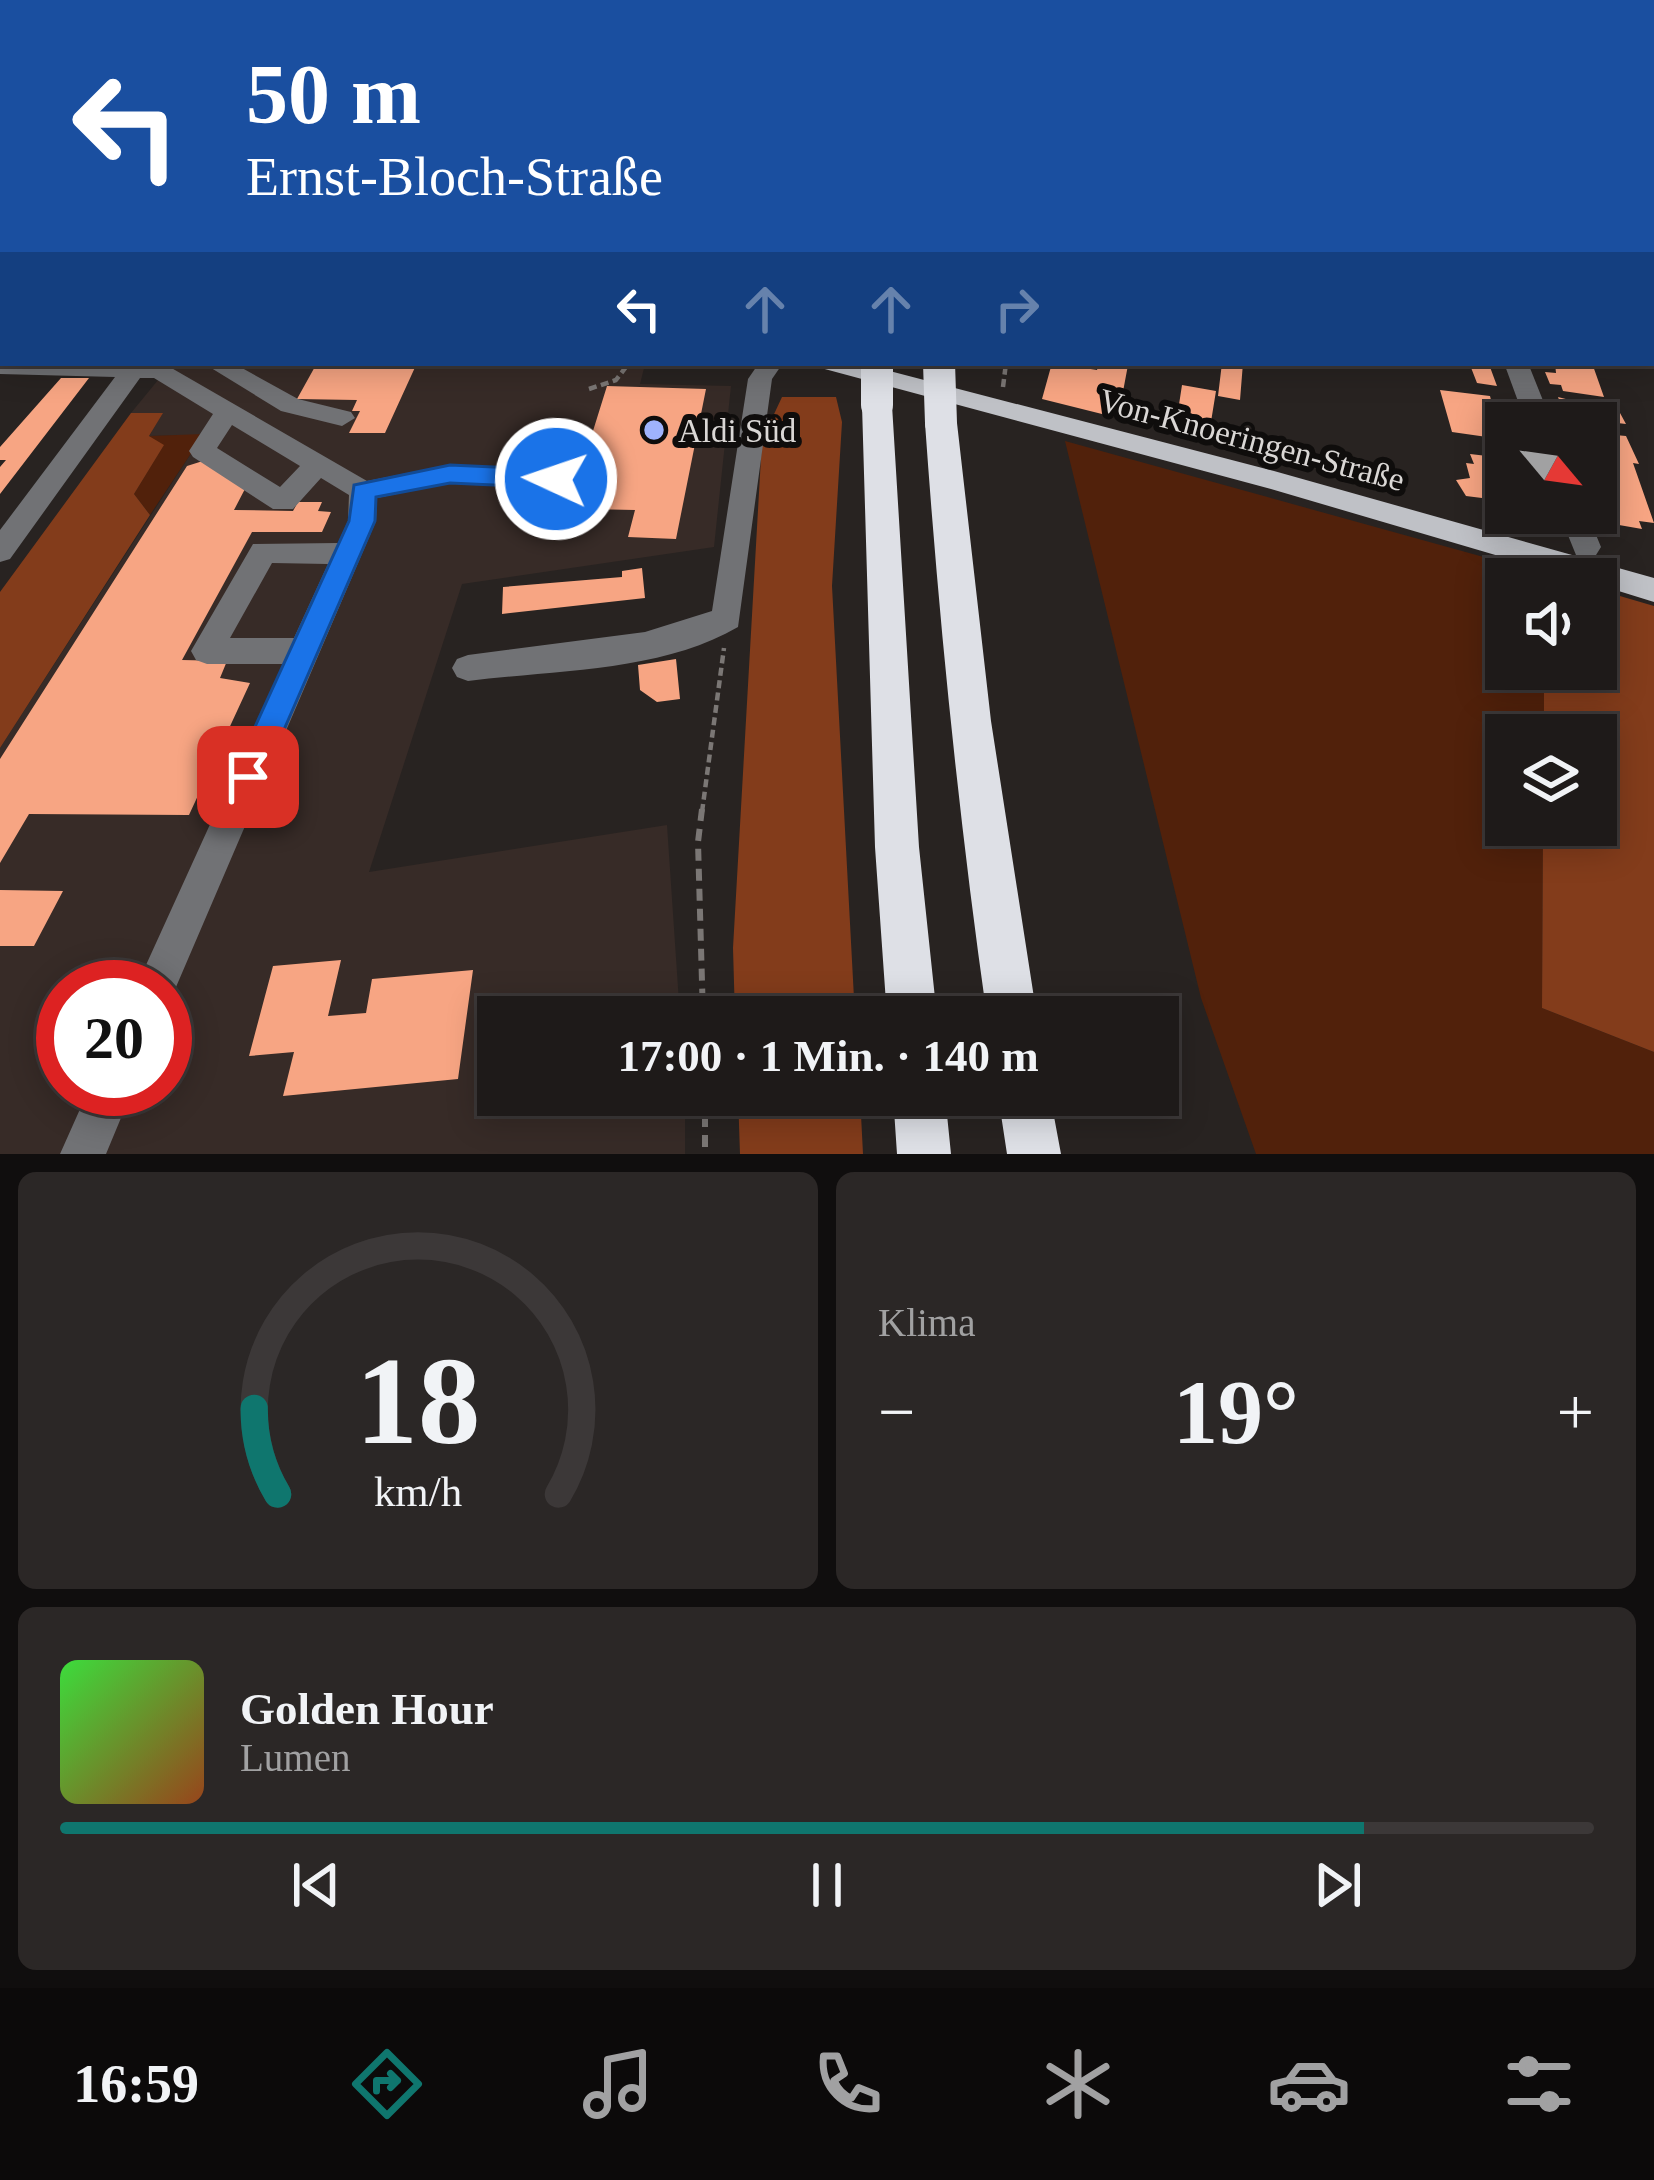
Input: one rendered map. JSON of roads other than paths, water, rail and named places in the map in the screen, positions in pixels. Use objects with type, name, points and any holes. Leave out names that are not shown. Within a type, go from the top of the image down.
[{"type":"highway","points":[[877,366],[897,848],[910,996]]},
{"type":"highway","points":[[939,366],[980,805],[1009,996]]},
{"type":"highway","points":[[921,1116],[925,1154]]},
{"type":"highway","points":[[1028,1116],[1034,1154]]},
{"type":"main road","name":"Von-Knoeringen-Straße","points":[[841,366],[1274,480],[1654,590]]},
{"type":"street","points":[[0,366],[159,370],[363,491],[450,474],[556,479]]},
{"type":"street","points":[[0,551],[135,366]]},
{"type":"street","points":[[220,366],[290,405],[342,418]]},
{"type":"street","points":[[468,668],[665,640],[712,628],[728,618],[760,380],[769,366]]},
{"type":"street","points":[[1517,366],[1531,402]]},
{"type":"street","points":[[232,412],[202,451],[284,502],[320,462]]},
{"type":"street","points":[[168,960],[362,521],[363,491]]},
{"type":"street","points":[[1581,534],[1586,547]]},
{"type":"street","points":[[303,651],[207,651],[263,553],[347,554]]},
{"type":"street","points":[[83,1154],[99,1116]]},
{"type":"place","name":"Aldi Süd","points":[[654,430]]}]
